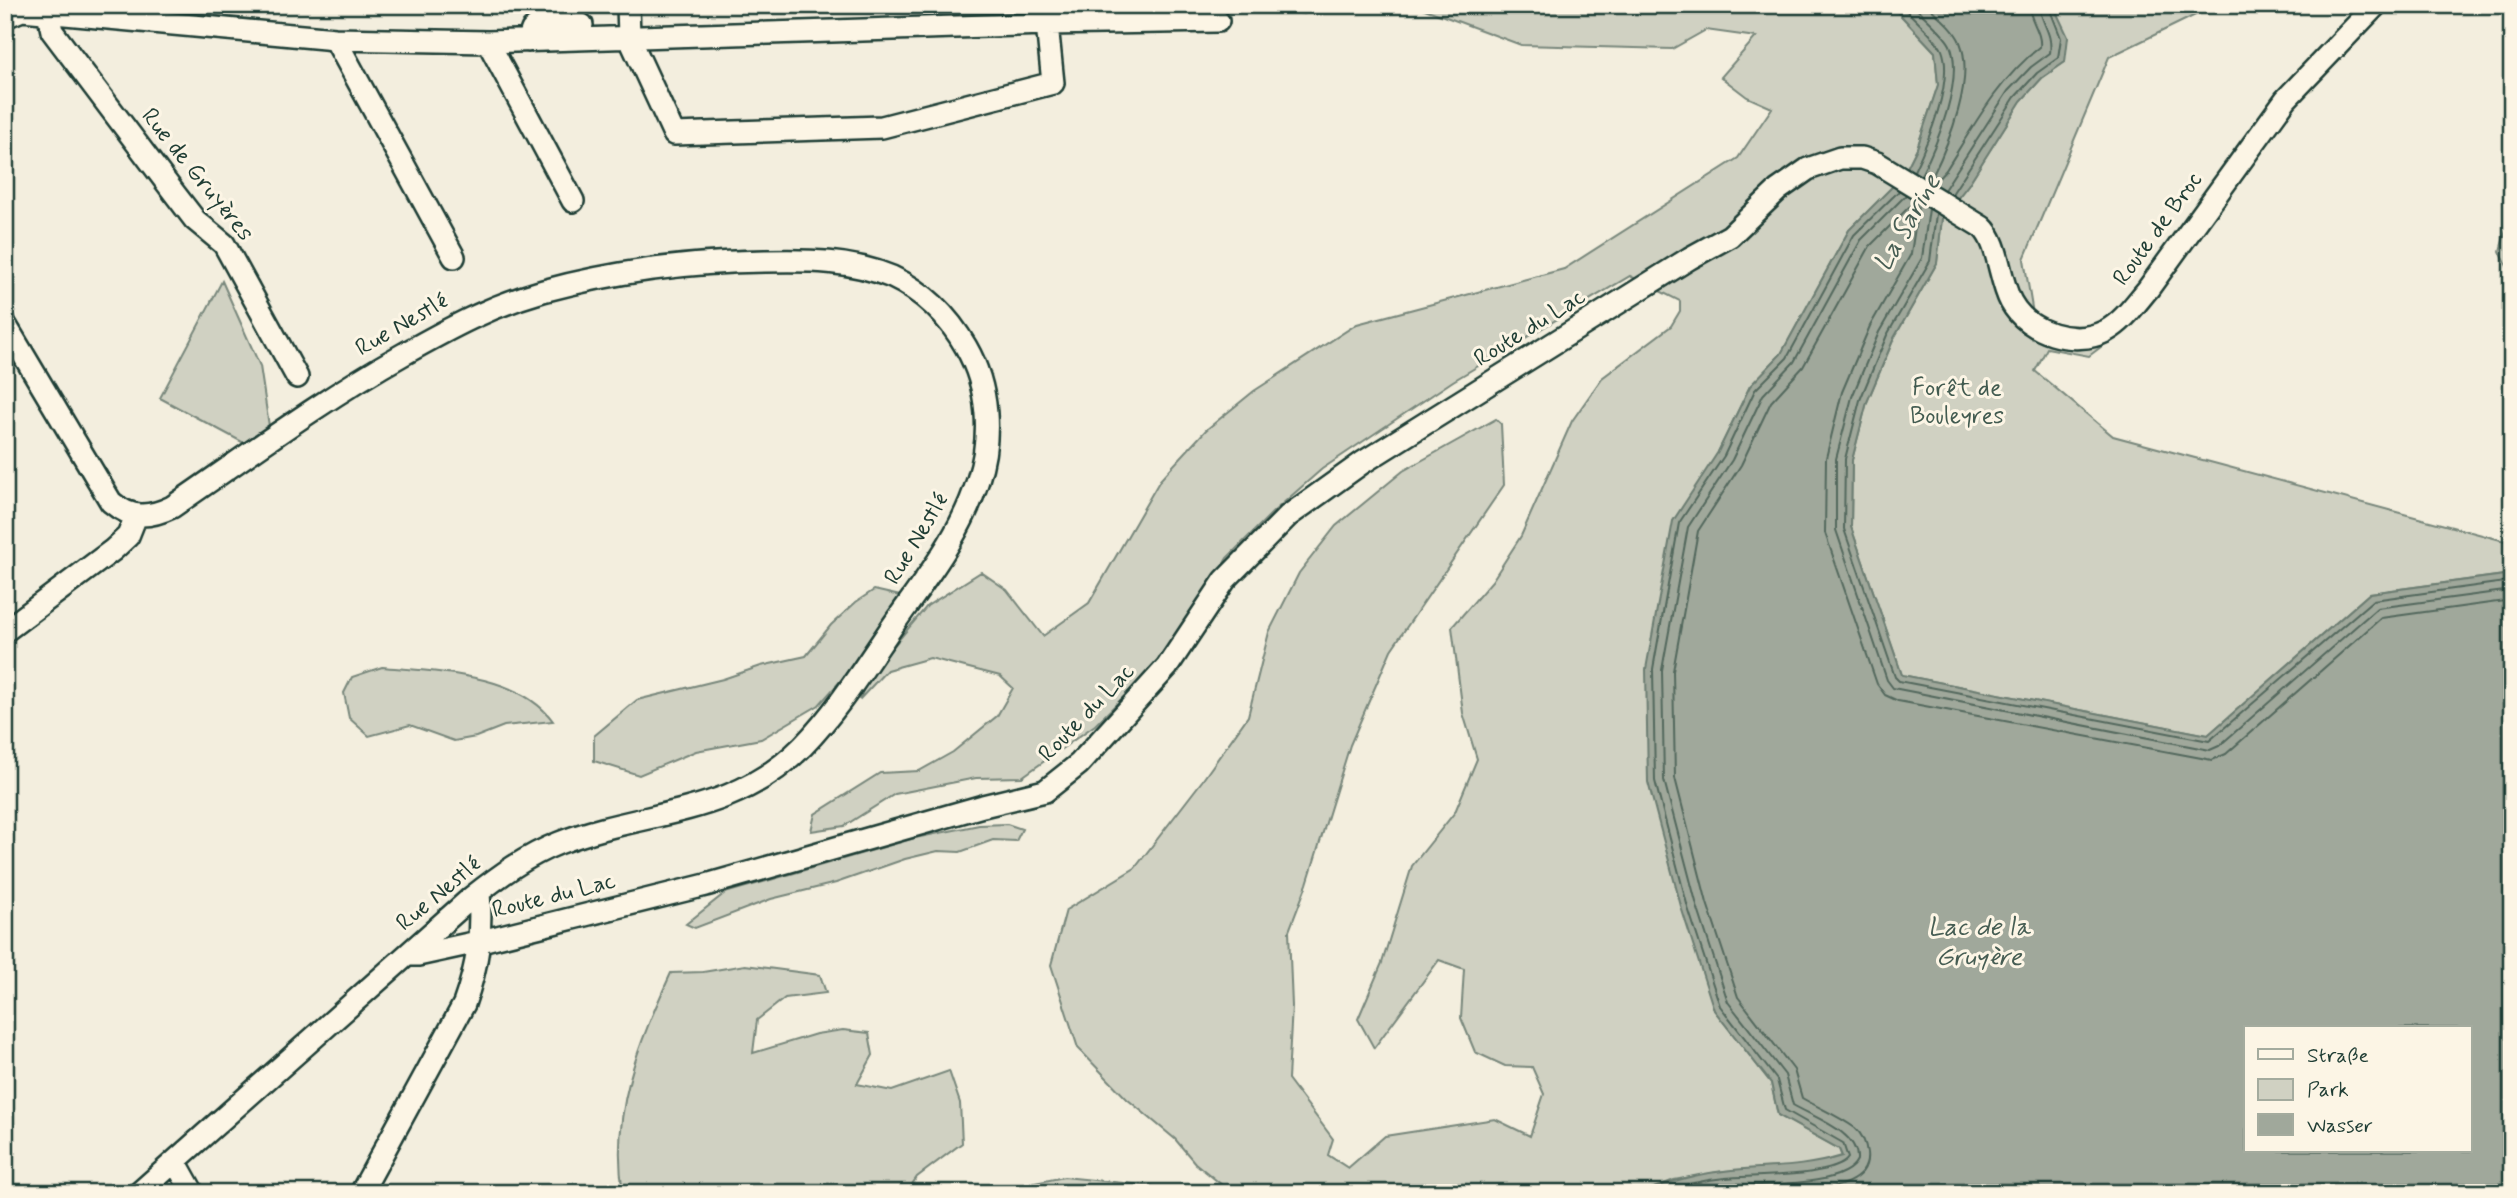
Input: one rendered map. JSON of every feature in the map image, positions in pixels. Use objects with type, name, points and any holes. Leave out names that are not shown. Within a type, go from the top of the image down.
[{"type":"street","points":[[628,5],[622,38],[674,134],[882,127],[1053,83],[1047,24]]},
{"type":"street","name":"Route de Broc","points":[[1877,163],[1976,223],[1991,238],[2004,286],[2023,318],[2040,329],[2067,337],[2082,338],[2107,330],[2131,309],[2301,81],[2376,5]]},
{"type":"street","points":[[5,17],[22,9],[335,39],[488,42],[1218,21]]},
{"type":"street","name":"Rue de Gruyères","points":[[48,13],[52,31],[175,194],[195,220],[224,244],[297,377]]},
{"type":"street","points":[[335,39],[454,257]]},
{"type":"street","points":[[488,42],[573,201]]},
{"type":"street","name":"Route du Lac","points":[[361,1193],[464,1004],[475,973],[480,941],[706,886],[955,814],[1045,791],[1079,764],[1167,667],[1225,580],[1289,516],[1362,463],[1690,258],[1730,236],[1778,190],[1808,169],[1840,158],[1862,158],[1877,163]]},
{"type":"street","name":"Rue Nestlé","points":[[136,516],[158,514],[172,507],[360,379],[468,317],[538,293],[608,274],[716,262],[808,260],[853,264],[892,278],[922,295],[946,316],[972,358],[982,386],[987,426],[979,477],[950,543],[821,726],[784,764],[763,780],[743,790],[695,807],[592,832],[523,859],[479,892],[139,1193]]},
{"type":"street","points":[[5,324],[111,502],[128,514],[136,516],[128,536],[113,550],[5,631]]},
{"type":"street","points":[[408,955],[480,941],[479,892]]},
{"type":"street","points":[[175,1161],[193,1193]]},
{"type":"green space","points":[[1256,5],[1322,5],[1304,14]]},
{"type":"green space","points":[[1414,5],[1891,5],[1935,52],[1938,85],[1917,148],[1903,176],[1849,230],[1781,354],[1750,386],[1718,452],[1714,1010],[1771,1083],[1778,1115],[1839,1149],[1842,1157],[1817,1164],[1784,1168],[1724,1171],[1674,1180],[1641,1193],[1255,1193],[1222,1185],[1195,1163],[1175,1139],[1127,1099],[1078,1048],[1051,965],[1066,910],[1135,868],[1248,716],[1269,632],[1299,573],[1336,526],[1403,471],[1496,419],[1501,424],[1504,485],[1391,650],[1350,745],[1307,884],[1289,931],[1292,1006],[1288,1079],[1333,1139],[1328,1155],[1348,1168],[1385,1136],[1495,1119],[1530,1136],[1544,1094],[1532,1067],[1505,1066],[1475,1052],[1461,1018],[1464,969],[1439,960],[1374,1048],[1358,1019],[1382,963],[1412,866],[1455,812],[1477,759],[1463,713],[1452,627],[1492,581],[1521,536],[1572,421],[1602,378],[1671,326],[1680,311],[1680,301],[1630,276],[1453,381],[1322,469],[1273,512],[1227,558],[1187,627],[1153,668],[1095,725],[1022,777],[976,778],[895,794],[844,826],[811,831],[815,814],[880,773],[919,771],[953,752],[997,716],[1013,688],[1000,676],[930,658],[887,670],[859,700],[870,674],[927,606],[981,572],[1007,590],[1043,636],[1089,603],[1160,480],[1206,430],[1254,391],[1357,324],[1564,269],[1738,158],[1772,108],[1747,97],[1721,77],[1756,37],[1706,30],[1672,49],[1521,45]]},
{"type":"green space","name":"Forêt de Bouleyres","points":[[2053,5],[2216,5],[2109,57],[2024,259],[2033,314],[2053,334],[2130,325],[2089,356],[2047,348],[2035,371],[2113,436],[2512,543],[2512,574],[2370,593],[2208,735],[1902,675],[1851,527],[1852,460],[1867,402],[1894,338],[1937,263],[1942,218],[1968,185],[2021,101],[2042,78],[2065,62],[2057,10]]},
{"type":"green space","points":[[2512,208],[2512,277],[2500,251]]},
{"type":"green space","points":[[222,281],[260,366],[269,426],[244,443],[160,398]]},
{"type":"green space","points":[[874,590],[900,596],[843,678],[819,705],[761,739],[696,751],[639,775],[594,761],[594,736],[637,700],[806,656],[831,625]]},
{"type":"green space","points":[[382,667],[451,674],[498,684],[538,705],[553,721],[504,726],[476,737],[454,741],[410,725],[369,736],[349,718],[344,693],[352,677]]},
{"type":"green space","points":[[1007,824],[1022,829],[1016,841],[993,840],[960,852],[938,851],[905,859],[836,883],[771,899],[695,928],[686,924],[725,893],[915,838],[979,825]]},
{"type":"green space","points":[[745,965],[820,975],[826,993],[785,998],[757,1020],[753,1053],[816,1034],[843,1030],[869,1033],[873,1055],[857,1084],[892,1091],[949,1071],[960,1103],[962,1143],[917,1177],[906,1193],[623,1193],[620,1135],[624,1107],[638,1053],[671,973],[703,972]]},
{"type":"green space","points":[[1064,1177],[1153,1186],[1172,1193],[987,1193]]},
{"type":"water","name":"Lac de la Gruyère","points":[[1891,5],[2053,5],[2068,37],[2065,62],[2042,78],[2021,101],[1968,185],[1942,218],[1937,263],[1894,338],[1867,402],[1852,460],[1851,527],[1902,675],[2208,735],[2370,593],[2512,574],[2512,1193],[1641,1193],[1703,1174],[1797,1165],[1842,1156],[1839,1149],[1778,1115],[1771,1083],[1714,1010],[1682,910],[1648,782],[1646,669],[1673,521],[1718,452],[1750,386],[1781,354],[1849,230],[1903,176],[1917,148],[1938,85],[1935,52]]},
{"type":"water label","name":"La Sarine","points":[[1908,223]]}]
